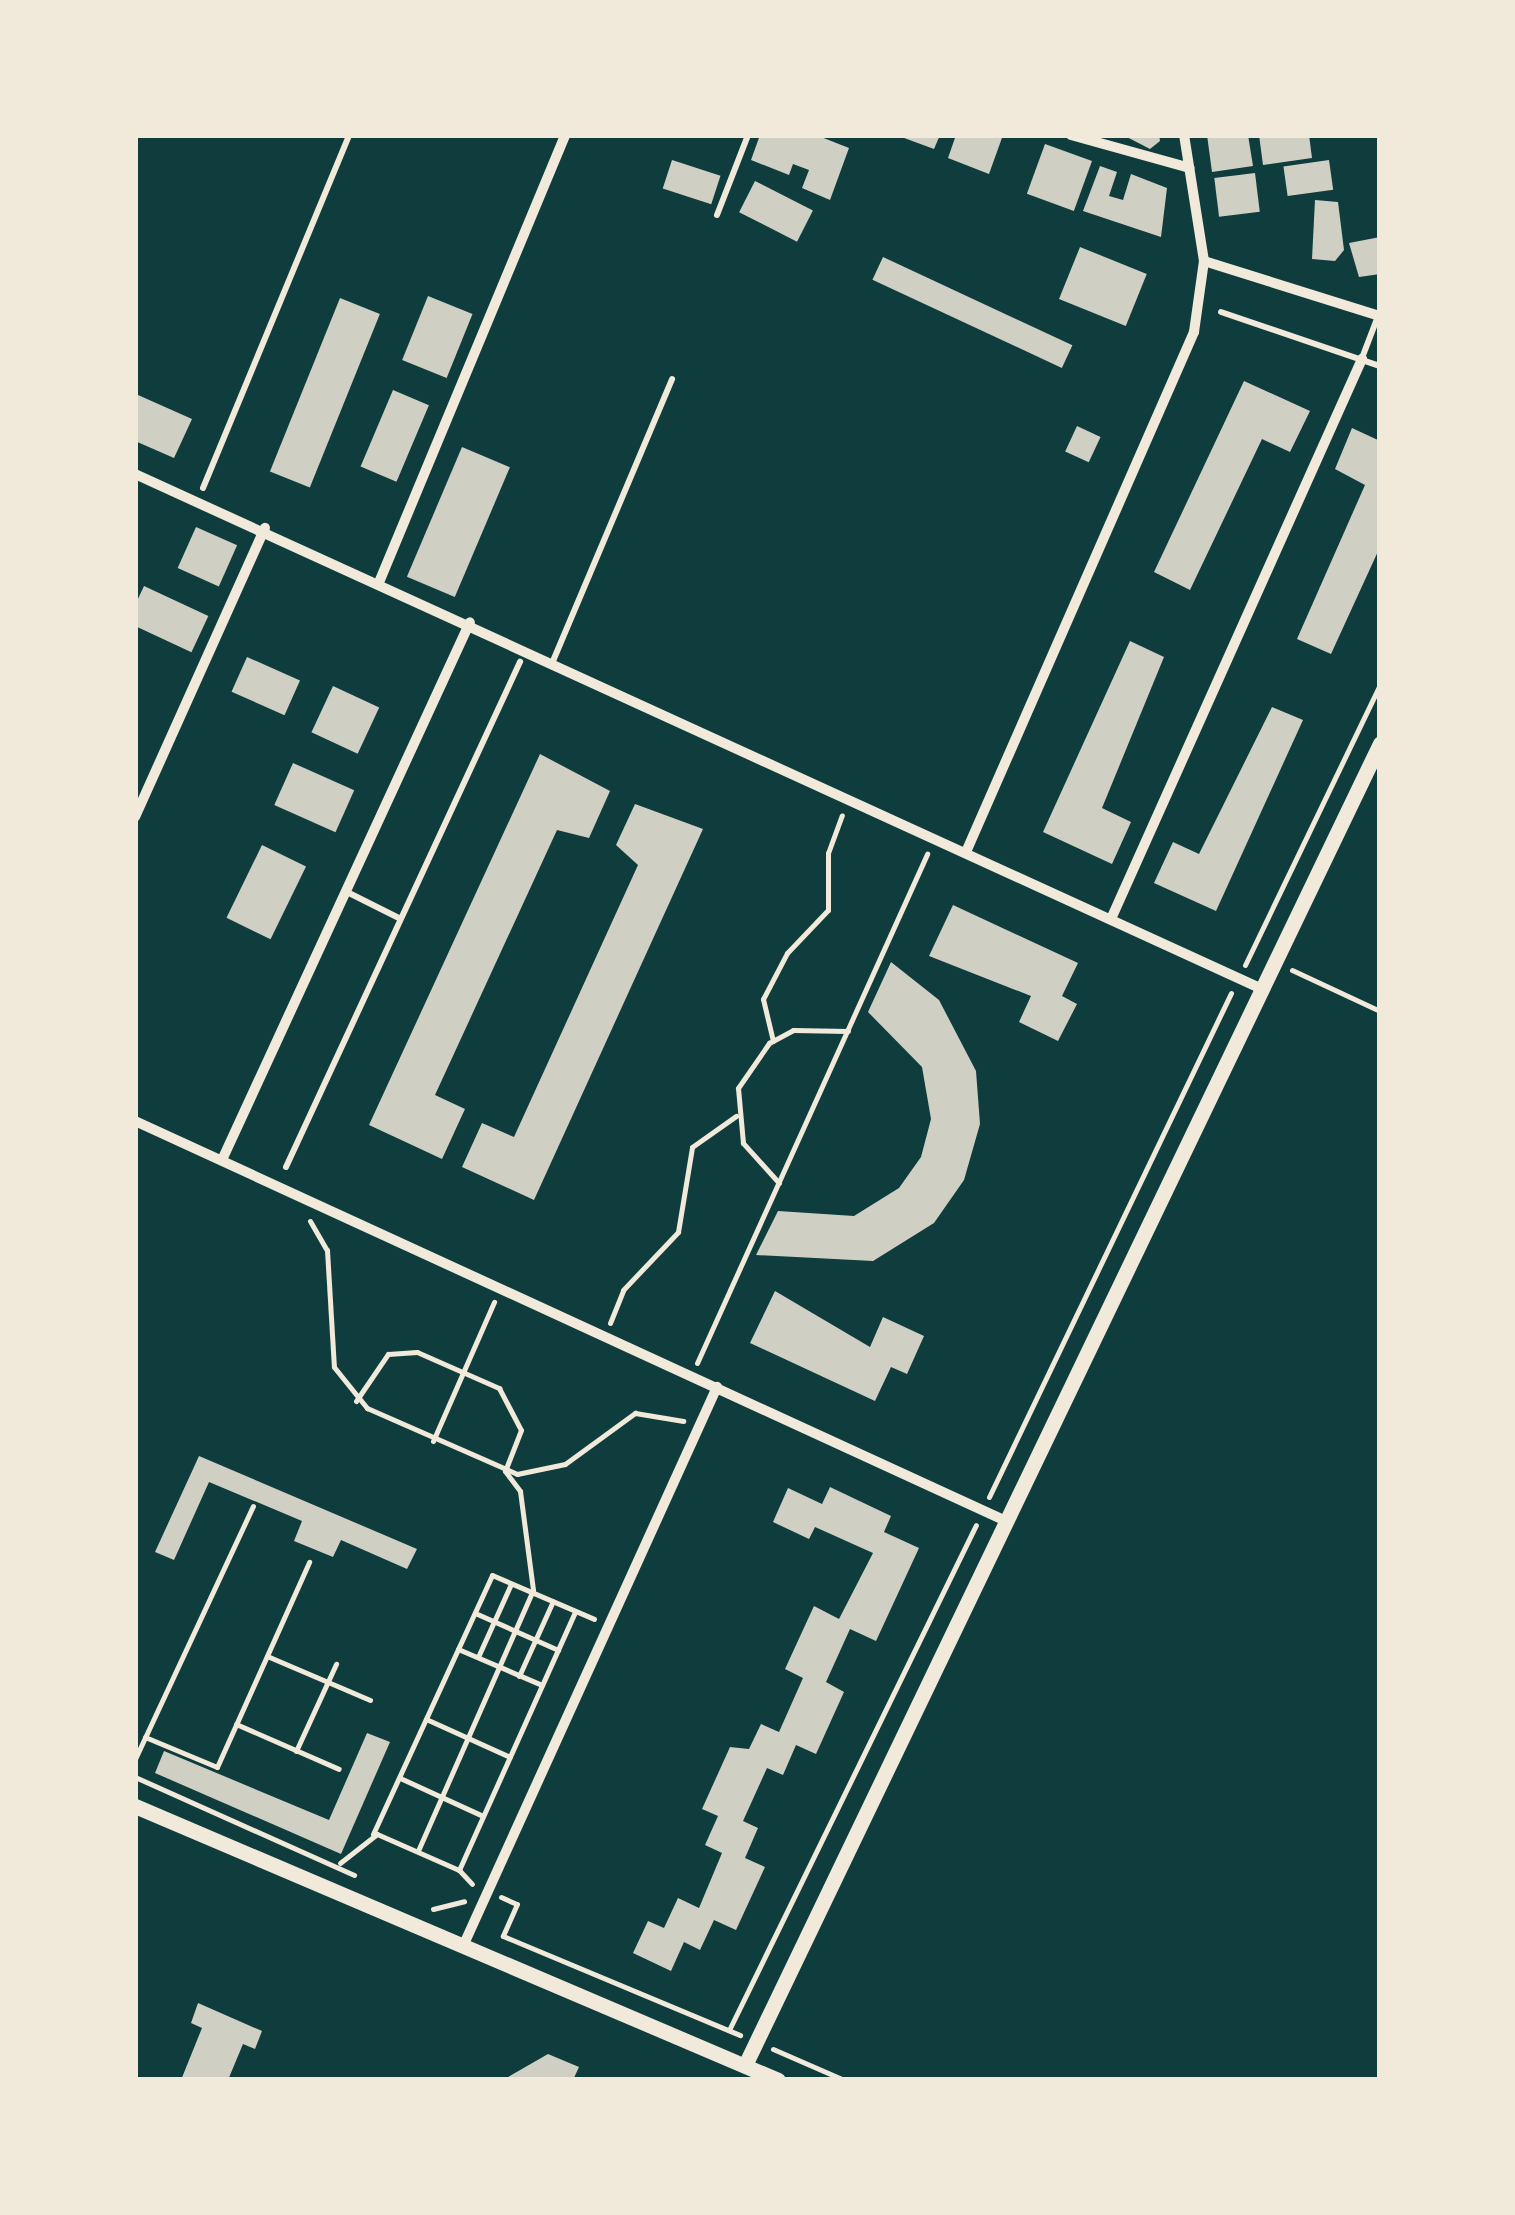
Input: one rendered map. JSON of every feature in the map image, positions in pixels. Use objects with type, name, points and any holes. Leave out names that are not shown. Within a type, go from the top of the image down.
[{"type":"street","points":[[380,580],[565,135]]},
{"type":"street","points":[[1071,135],[1190,168]]},
{"type":"street","points":[[966,852],[1172,388],[1205,290],[1184,135]]},
{"type":"street","points":[[1204,261],[1379,316]]},
{"type":"street","points":[[1111,919],[1362,360]]},
{"type":"street","points":[[135,474],[380,580],[1260,988]]},
{"type":"street","points":[[198,500],[203,488]]},
{"type":"street","points":[[135,817],[265,528]]},
{"type":"street","points":[[222,1160],[470,622]]},
{"type":"street","points":[[746,2063],[1380,743]]},
{"type":"street","points":[[135,1121],[1008,1522]]},
{"type":"street","points":[[464,1944],[717,1387]]},
{"type":"street","points":[[135,1806],[746,2063],[778,2080]]},
{"type":"lane","points":[[203,488],[349,135]]},
{"type":"lane","points":[[718,215],[748,135]]},
{"type":"lane","points":[[1221,312],[1380,366]]},
{"type":"lane","points":[[1362,360],[1379,316]]},
{"type":"lane","points":[[553,661],[672,379]]},
{"type":"lane","points":[[286,1167],[520,662]]},
{"type":"lane","points":[[345,891],[399,918]]},
{"type":"path","points":[[729,2030],[1380,684]]},
{"type":"path","points":[[773,1041],[763,999],[787,954],[828,910],[828,853],[851,798]]},
{"type":"path","points":[[691,1375],[934,838]]},
{"type":"path","points":[[1273,962],[1380,1011]]},
{"type":"path","points":[[779,1184],[750,1155],[736,1116],[750,1063],[773,1041],[821,1026],[848,1030]]},
{"type":"path","points":[[604,1335],[624,1290],[678,1232],[692,1147],[736,1116]]},
{"type":"path","points":[[311,1216],[327,1250],[334,1367],[356,1401],[433,1441],[505,1470],[548,1472],[635,1413],[686,1423]]},
{"type":"path","points":[[433,1441],[494,1302]]},
{"type":"path","points":[[356,1401],[400,1350],[464,1370],[515,1406],[520,1446],[505,1470]]},
{"type":"path","points":[[418,1851],[532,1592],[520,1491],[505,1470]]},
{"type":"path","points":[[135,1759],[253,1506]]},
{"type":"path","points":[[146,1737],[217,1766],[309,1562]]},
{"type":"path","points":[[340,1863],[373,1834],[492,1575],[596,1620]]},
{"type":"path","points":[[478,1658],[511,1584]]},
{"type":"path","points":[[520,1676],[553,1602]]},
{"type":"path","points":[[460,1870],[575,1611]]},
{"type":"path","points":[[475,1612],[558,1650]]},
{"type":"path","points":[[458,1649],[542,1686]]},
{"type":"path","points":[[266,1656],[370,1700]]},
{"type":"path","points":[[296,1751],[336,1664]]},
{"type":"path","points":[[426,1719],[510,1757]]},
{"type":"path","points":[[236,1724],[339,1770]]},
{"type":"path","points":[[135,1777],[340,1863],[369,1882]]},
{"type":"path","points":[[399,1778],[484,1816]]},
{"type":"path","points":[[373,1834],[460,1870],[473,1885],[459,1906],[420,1904]]},
{"type":"path","points":[[497,1896],[517,1904],[504,1936],[844,2080]]},
{"type":"building","points":[[760,135],[816,135],[849,148],[830,200],[802,188],[809,170],[793,164],[789,175],[751,160]]},
{"type":"building","points":[[896,135],[940,135],[934,149]]},
{"type":"building","points":[[956,135],[1003,135],[989,174],[948,158]]},
{"type":"building","points":[[1123,135],[1159,135],[1160,141],[1150,149]]},
{"type":"building","points":[[1207,135],[1248,135],[1253,166],[1212,172]]},
{"type":"building","points":[[1259,135],[1309,135],[1312,158],[1263,165]]},
{"type":"building","points":[[1045,144],[1092,161],[1074,211],[1027,194]]},
{"type":"building","points":[[672,160],[721,176],[711,204],[663,189]]},
{"type":"building","points":[[1329,160],[1333,190],[1288,196],[1283,166]]},
{"type":"building","points":[[1100,166],[1117,172],[1109,196],[1123,200],[1131,174],[1167,188],[1161,237],[1083,211]]},
{"type":"building","points":[[1255,173],[1260,212],[1219,217],[1214,178]]},
{"type":"building","points":[[755,181],[813,211],[797,242],[739,212]]},
{"type":"building","points":[[1315,200],[1338,202],[1344,250],[1335,261],[1312,259]]},
{"type":"building","points":[[1380,237],[1380,274],[1359,277],[1349,243]]},
{"type":"building","points":[[1080,247],[1147,274],[1126,326],[1059,299]]},
{"type":"building","points":[[883,257],[1072,345],[1062,368],[872,280]]},
{"type":"building","points":[[428,296],[473,314],[447,378],[402,360]]},
{"type":"building","points":[[340,298],[380,314],[310,487],[270,471]]},
{"type":"building","points":[[1244,381],[1310,411],[1290,452],[1262,439],[1190,590],[1154,572]]},
{"type":"building","points":[[393,390],[429,405],[396,482],[361,466]]},
{"type":"building","points":[[138,395],[192,419],[174,458],[135,441]]},
{"type":"building","points":[[1077,426],[1101,437],[1089,462],[1065,451]]},
{"type":"building","points":[[1352,428],[1380,441],[1380,547],[1331,654],[1297,639],[1365,485],[1335,469]]},
{"type":"building","points":[[462,447],[510,467],[455,597],[407,577]]},
{"type":"building","points":[[196,527],[237,545],[219,586],[178,568]]},
{"type":"building","points":[[144,586],[208,616],[191,652],[135,626],[135,605]]},
{"type":"building","points":[[1130,641],[1164,657],[1102,808],[1131,822],[1112,864],[1043,832]]},
{"type":"building","points":[[247,657],[300,681],[285,715],[232,692]]},
{"type":"building","points":[[333,686],[379,708],[358,754],[311,732]]},
{"type":"building","points":[[1272,707],[1303,720],[1216,911],[1154,883],[1173,842],[1199,854]]},
{"type":"building","points":[[540,754],[610,791],[589,838],[557,830],[435,1095],[465,1109],[442,1159],[369,1125]]},
{"type":"building","points":[[293,763],[354,790],[335,832],[274,805]]},
{"type":"building","points":[[635,804],[703,829],[534,1200],[462,1167],[482,1123],[514,1137],[638,865],[616,845]]},
{"type":"building","points":[[262,845],[306,866],[271,939],[226,918]]},
{"type":"building","points":[[953,905],[1078,963],[1062,996],[1077,1004],[1058,1041],[1019,1022],[1031,996],[929,956]]},
{"type":"building","points":[[891,962],[939,1000],[976,1071],[980,1124],[964,1180],[934,1223],[873,1261],[756,1255],[778,1211],[854,1216],[899,1188],[921,1157],[931,1119],[922,1067],[868,1012]]},
{"type":"building","points":[[775,1291],[870,1347],[883,1317],[924,1336],[907,1374],[891,1367],[875,1401],[750,1343]]},
{"type":"building","points":[[199,1456],[417,1549],[407,1569],[341,1540],[333,1557],[294,1541],[302,1521],[209,1482],[174,1560],[155,1552]]},
{"type":"building","points":[[830,1487],[891,1516],[884,1532],[919,1548],[876,1641],[850,1629],[826,1682],[844,1692],[816,1754],[796,1745],[783,1775],[767,1768],[743,1821],[758,1828],[745,1858],[765,1867],[736,1930],[714,1920],[700,1950],[684,1942],[671,1971],[633,1953],[648,1921],[664,1928],[678,1898],[699,1908],[722,1853],[705,1845],[718,1816],[702,1809],[730,1747],[749,1749],[761,1724],[779,1732],[803,1678],[785,1669],[814,1606],[839,1619],[873,1553],[815,1527],[809,1539],[773,1522],[788,1488],[822,1504]]},
{"type":"building","points":[[367,1733],[390,1742],[341,1854],[155,1773],[164,1751],[329,1820]]},
{"type":"building","points":[[198,2003],[262,2031],[255,2049],[243,2044],[228,2080],[181,2080],[202,2028],[191,2023]]},
{"type":"building","points":[[548,2054],[579,2067],[573,2080],[503,2080]]}]
